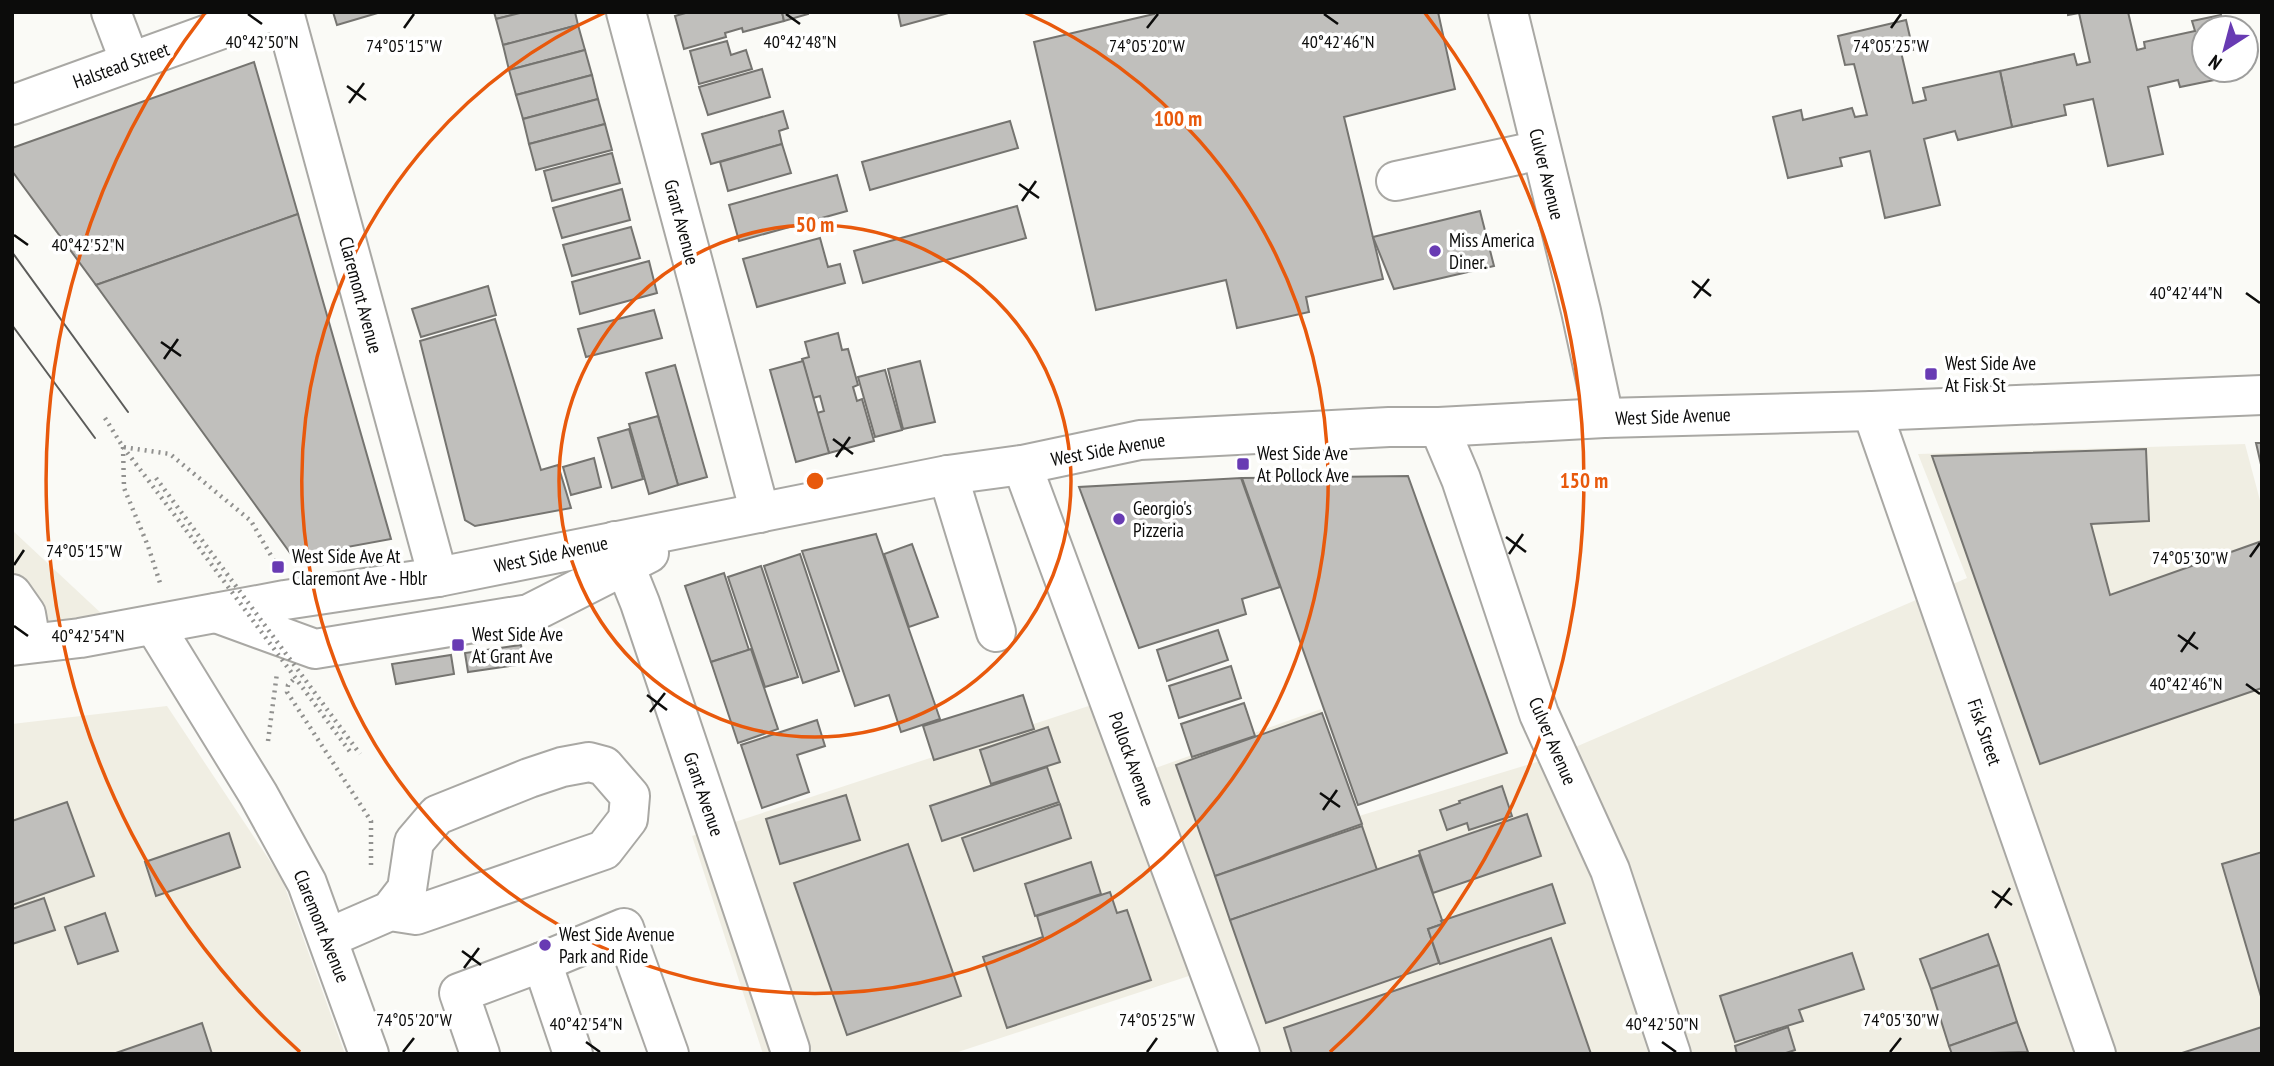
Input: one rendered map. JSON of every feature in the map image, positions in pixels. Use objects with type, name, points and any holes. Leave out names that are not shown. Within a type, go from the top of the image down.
[{"type":"street","points":[[111,12],[130,62]]},
{"type":"street","name":"Halstead Street","points":[[12,105],[269,12]]},
{"type":"street","name":"Claremont Avenue","points":[[284,12],[438,577]]},
{"type":"street","name":"Grant Avenue","points":[[626,12],[760,513]]},
{"type":"street","name":"Culver Avenue","points":[[1515,14],[1541,150],[1604,418]]},
{"type":"street","points":[[1396,181],[1541,150]]},
{"type":"street","name":"West Side Avenue","points":[[22,645],[80,638],[285,600],[620,553],[708,523],[948,475],[1022,465],[1140,440],[1604,418],[1872,411],[2262,394]]},
{"type":"street","name":"Fisk Street","points":[[1872,411],[2095,1054]]},
{"type":"street","name":"Culver Avenue","points":[[1439,427],[1461,479],[1539,714],[1610,870],[1671,1054]]},
{"type":"street","name":"Pollock Avenue","points":[[1022,465],[1240,1054]]},
{"type":"street","points":[[948,475],[996,632]]},
{"type":"street","points":[[216,613],[315,649],[529,614],[620,553]]},
{"type":"street","name":"Grant Avenue","points":[[620,553],[640,603],[790,1049]]},
{"type":"street","points":[[12,594],[26,614],[22,645]]},
{"type":"street","name":"Claremont Avenue","points":[[154,625],[258,793],[307,883],[369,1054]]},
{"type":"street","points":[[328,938],[390,911],[407,889],[414,842],[437,815],[529,778],[562,767],[589,762],[604,766],[630,796],[628,819],[604,850],[416,915],[390,911]]},
{"type":"street","points":[[480,1054],[459,993],[624,928],[669,1054]]},
{"type":"street","points":[[542,962],[573,1054]]},
{"type":"path","points":[[105,418],[123,447],[351,753]]},
{"type":"path","points":[[123,447],[170,454],[251,521],[278,567]]},
{"type":"path","points":[[123,447],[124,488],[161,586]]},
{"type":"path","points":[[156,478],[360,754]]},
{"type":"path","points":[[258,793],[282,637]]},
{"type":"path","points":[[309,666],[288,685],[287,692],[371,821],[371,869]]},
{"type":"shaded area","points":[[2245,444],[2262,508],[2262,1054],[1230,1054],[1201,972],[952,1054],[763,1054],[692,836],[1104,701],[1136,775],[1321,709],[1359,816],[1550,758],[1967,578],[1918,454]]},
{"type":"shaded area","points":[[12,530],[103,615],[12,630]]},
{"type":"shaded area","points":[[167,706],[282,879],[345,1054],[12,1054],[12,724]]},
{"type":"building","points":[[333,12],[381,12],[337,25]]},
{"type":"building","points":[[494,12],[524,12],[496,19]]},
{"type":"building","points":[[524,12],[575,12],[578,25],[503,45],[496,19]]},
{"type":"building","points":[[689,12],[782,12],[784,21],[743,32],[742,28],[725,33],[726,37],[684,49],[675,16]]},
{"type":"building","points":[[782,12],[808,12],[808,14],[784,21]]},
{"type":"building","points":[[898,12],[952,12],[901,26]]},
{"type":"building","points":[[1153,12],[1438,12],[1455,89],[1344,117],[1383,279],[1306,297],[1309,312],[1237,328],[1226,280],[1096,310],[1034,42],[1154,14]]},
{"type":"building","points":[[2068,12],[2128,12],[2137,50],[2145,48],[2144,42],[2190,32],[2190,84],[2195,84],[2180,87],[2178,80],[2148,87],[2163,154],[2108,166],[2093,99],[2064,105],[2066,115],[2012,127],[2000,71],[2074,54],[2077,65],[2090,62],[2079,13],[2068,15]]},
{"type":"building","points":[[1906,20],[1913,50],[1901,52],[1913,103],[1926,100],[1923,88],[2000,71],[2012,127],[1958,140],[1955,131],[1924,139],[1940,205],[1885,218],[1870,151],[1840,158],[1842,166],[1788,178],[1773,117],[1801,110],[1803,120],[1852,108],[1855,117],[1867,115],[1854,64],[1845,65],[1838,36]]},
{"type":"building","points":[[578,25],[585,50],[509,70],[503,45]]},
{"type":"building","points":[[727,41],[731,55],[746,50],[752,69],[699,84],[690,51]]},
{"type":"building","points":[[585,50],[592,75],[516,95],[509,70]]},
{"type":"building","points":[[254,62],[298,214],[96,285],[12,171],[12,148]]},
{"type":"building","points":[[762,69],[770,97],[708,115],[699,87]]},
{"type":"building","points":[[592,75],[598,99],[523,119],[516,95]]},
{"type":"building","points":[[598,99],[605,124],[529,144],[523,119]]},
{"type":"building","points":[[783,111],[788,128],[779,131],[782,144],[711,164],[702,134]]},
{"type":"building","points":[[1010,121],[1018,148],[870,190],[862,162]]},
{"type":"building","points":[[605,124],[612,150],[536,170],[529,144]]},
{"type":"building","points":[[782,144],[791,173],[728,191],[720,162]]},
{"type":"building","points":[[612,153],[620,183],[552,201],[544,171]]},
{"type":"building","points":[[837,175],[847,211],[739,241],[729,205]]},
{"type":"building","points":[[622,189],[630,220],[562,238],[553,208]]},
{"type":"building","points":[[1017,206],[1026,238],[863,283],[854,251]]},
{"type":"building","name":"Miss America Diner.","points":[[1480,211],[1494,266],[1394,289],[1373,237]]},
{"type":"building","points":[[298,214],[391,539],[293,557],[96,285]]},
{"type":"building","points":[[631,227],[640,258],[572,276],[563,245]]},
{"type":"building","points":[[820,238],[828,267],[840,264],[845,283],[757,307],[743,259]]},
{"type":"building","points":[[649,261],[657,293],[580,314],[572,282]]},
{"type":"building","points":[[488,286],[496,315],[421,337],[412,309]]},
{"type":"building","points":[[654,310],[662,338],[586,357],[578,329]]},
{"type":"building","points":[[495,319],[541,470],[558,465],[571,508],[475,526],[465,520],[420,341]]},
{"type":"building","points":[[838,333],[842,350],[848,349],[858,385],[853,387],[857,401],[862,399],[874,441],[829,453],[817,413],[824,411],[820,396],[813,398],[802,359],[809,357],[805,342]]},
{"type":"building","points":[[803,361],[829,453],[796,462],[770,370]]},
{"type":"building","points":[[920,361],[935,422],[903,429],[888,369]]},
{"type":"building","points":[[675,365],[707,477],[678,485],[646,373]]},
{"type":"building","points":[[885,370],[902,430],[875,437],[858,377]]},
{"type":"building","points":[[658,416],[678,485],[649,494],[629,424]]},
{"type":"building","points":[[629,429],[643,479],[612,488],[598,438]]},
{"type":"building","points":[[2256,443],[2262,443],[2262,469]]},
{"type":"building","points":[[2146,449],[2149,521],[2091,524],[2110,595],[2262,541],[2262,688],[2040,764],[1932,456]]},
{"type":"building","points":[[594,458],[601,487],[571,495],[563,467]]},
{"type":"building","points":[[1408,476],[1507,753],[1358,805],[1242,478]]},
{"type":"building","points":[[1241,478],[1280,587],[1242,599],[1246,614],[1139,648],[1079,487]]},
{"type":"building","points":[[876,534],[940,719],[901,732],[889,695],[855,706],[802,551]]},
{"type":"building","points":[[912,544],[938,617],[909,627],[884,554]]},
{"type":"building","points":[[800,554],[839,671],[803,683],[764,566]]},
{"type":"building","points":[[761,566],[798,677],[765,687],[728,577]]},
{"type":"building","points":[[724,573],[749,650],[711,662],[685,586]]},
{"type":"building","points":[[1218,630],[1228,660],[1167,681],[1157,650]]},
{"type":"building","points":[[521,645],[524,664],[468,672],[465,653]]},
{"type":"building","points":[[751,649],[778,729],[738,743],[711,662]]},
{"type":"building","points":[[451,655],[454,674],[396,684],[392,664]]},
{"type":"building","points":[[1231,666],[1241,698],[1179,718],[1169,686]]},
{"type":"building","points":[[1023,695],[1034,729],[934,760],[923,726]]},
{"type":"building","points":[[1244,703],[1255,736],[1192,757],[1181,724]]},
{"type":"building","points":[[1322,713],[1362,824],[1215,876],[1176,765]]},
{"type":"building","points":[[817,720],[825,746],[797,755],[809,792],[762,808],[741,745]]},
{"type":"building","points":[[1048,727],[1060,762],[991,784],[980,750]]},
{"type":"building","points":[[1047,767],[1059,802],[942,841],[930,806]]},
{"type":"building","points":[[1502,786],[1512,816],[1469,830],[1467,823],[1447,830],[1440,810]]},
{"type":"building","points":[[846,795],[860,840],[780,864],[766,819]]},
{"type":"building","points":[[67,802],[94,876],[12,905],[12,821]]},
{"type":"building","points":[[1060,804],[1071,838],[974,871],[962,838]]},
{"type":"building","points":[[1527,814],[1541,856],[1433,893],[1419,851]]},
{"type":"building","points":[[1362,826],[1377,870],[1230,920],[1215,876]]},
{"type":"building","points":[[229,833],[240,867],[156,896],[145,862]]},
{"type":"building","points":[[908,844],[961,996],[847,1035],[794,883]]},
{"type":"building","points":[[2262,852],[2262,1000],[2222,864]]},
{"type":"building","points":[[1419,855],[1442,920],[1442,924],[1428,929],[1439,963],[1266,1023],[1230,920]]},
{"type":"building","points":[[1091,862],[1101,894],[1035,916],[1025,884]]},
{"type":"building","points":[[1552,884],[1565,923],[1440,964],[1428,929],[1443,924],[1441,921]]},
{"type":"building","points":[[1110,892],[1117,913],[1127,910],[1151,980],[1007,1028],[983,957],[1043,937],[1037,916]]},
{"type":"building","points":[[44,898],[55,930],[12,944],[12,909]]},
{"type":"building","points":[[105,913],[118,951],[78,964],[65,927]]},
{"type":"building","points":[[1988,934],[1999,965],[1931,989],[1920,959]]},
{"type":"building","points":[[1551,938],[1591,1054],[1292,1054],[1284,1028]]},
{"type":"building","points":[[1852,953],[1864,989],[1799,1010],[1803,1021],[1735,1042],[1720,996]]},
{"type":"building","points":[[1999,965],[2017,1022],[1949,1046],[1931,989]]},
{"type":"building","points":[[2017,1022],[2028,1052],[1952,1054],[1949,1046]]},
{"type":"building","points":[[202,1023],[212,1054],[113,1054]]},
{"type":"building","points":[[1788,1027],[1795,1050],[1783,1054],[1737,1054],[1735,1046]]},
{"type":"building","points":[[2262,1027],[2262,1054],[2179,1054]]},
{"type":"tram line","points":[[12,252],[128,412]]},
{"type":"tram line","points":[[12,325],[95,438]]},
{"type":"place","name":"Miss America Diner.","points":[[1435,251]]},
{"type":"place","name":"West Side Ave At Fisk St","points":[[1931,374]]},
{"type":"place","name":"West Side Ave At Pollock Ave","points":[[1243,464]]},
{"type":"place","name":"Georgio's Pizzeria","points":[[1119,519]]},
{"type":"place","name":"West Side Ave At Claremont Ave - Hblr","points":[[278,567]]},
{"type":"place","name":"West Side Ave At Grant Ave","points":[[458,645]]},
{"type":"place","name":"West Side Avenue Park and Ride","points":[[545,945]]}]
